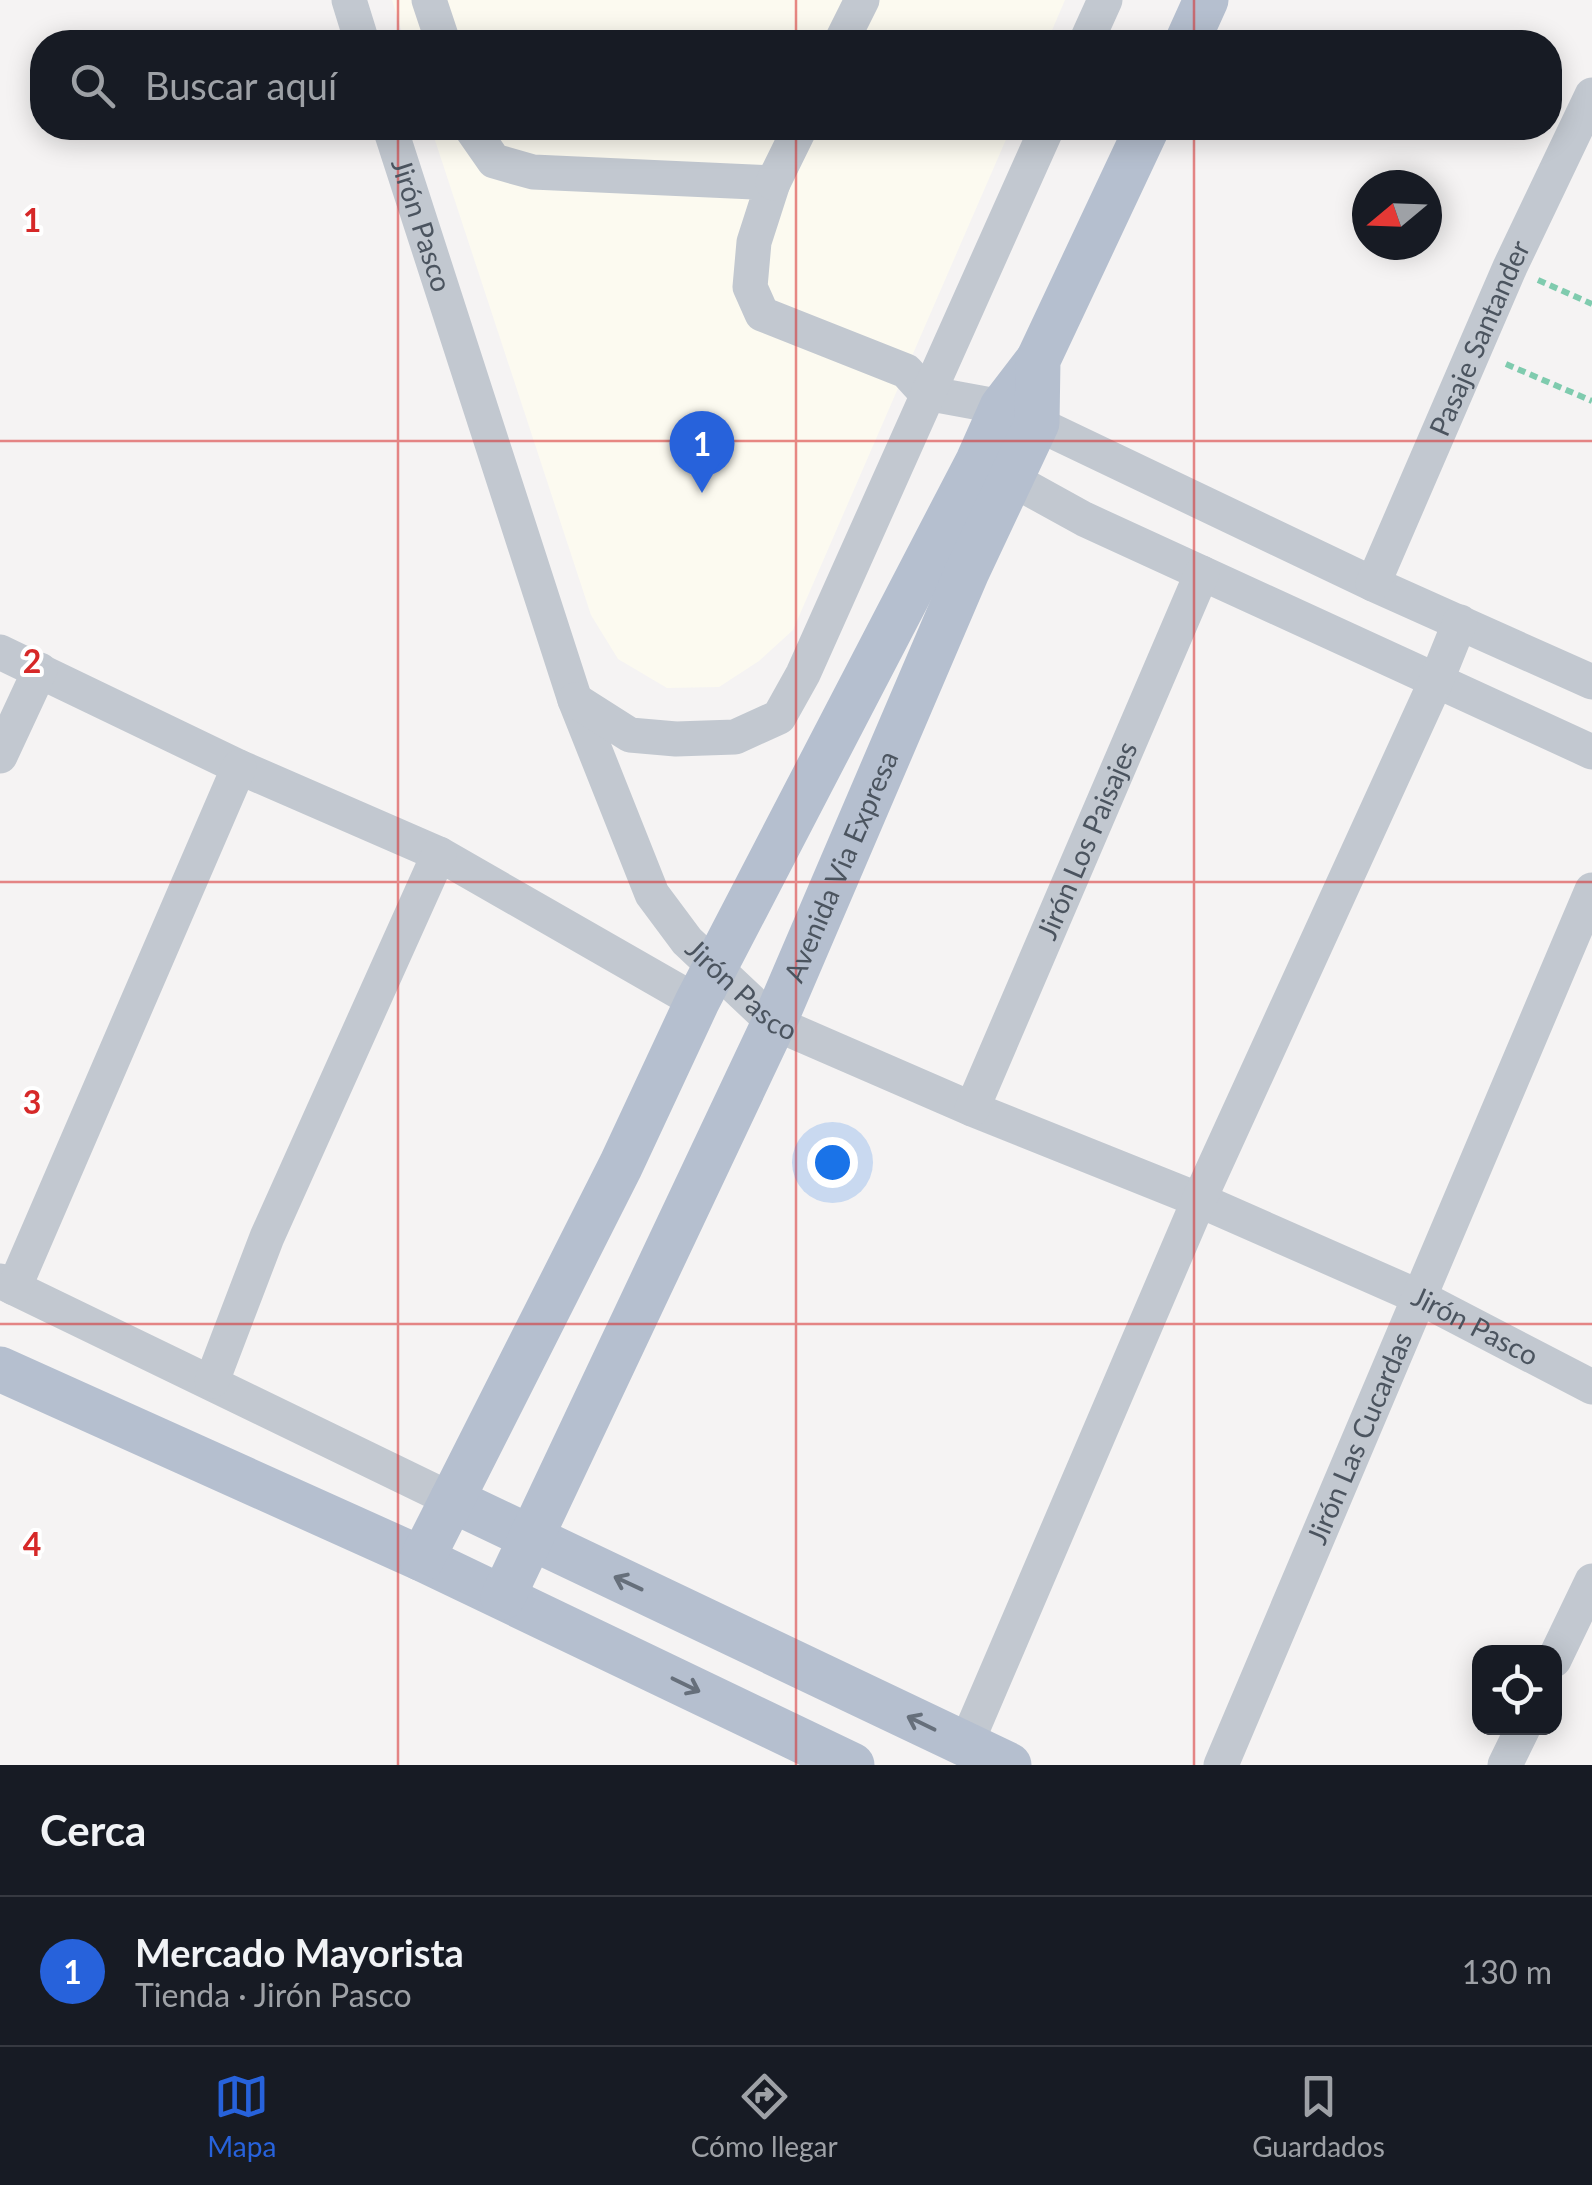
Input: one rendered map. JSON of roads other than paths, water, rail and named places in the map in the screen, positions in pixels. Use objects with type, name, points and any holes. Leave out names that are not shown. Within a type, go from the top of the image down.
[{"type":"main road","points":[[1192,30],[1206,0]]},
{"type":"main road","points":[[422,1558],[621,1165],[707,985],[995,470],[1020,415],[1038,360],[1141,140]]},
{"type":"main road","name":"Avenida Via Expresa","points":[[503,1597],[774,1023],[968,572],[995,470]]},
{"type":"main road","points":[[0,1369],[422,1558],[852,1765]]},
{"type":"main road","points":[[452,1500],[1009,1765]]},
{"type":"street","points":[[349,0],[358,30]]},
{"type":"street","points":[[429,0],[439,30]]},
{"type":"street","points":[[847,30],[862,0]]},
{"type":"street","points":[[1091,30],[1105,0]]},
{"type":"street","name":"Pasaje Santander","points":[[1373,584],[1510,267],[1592,95]]},
{"type":"street","name":"Jirón Pasco","points":[[394,140],[575,700],[652,894],[687,941],[707,985],[774,1023],[972,1109],[1199,1200],[1419,1298],[1592,1388]]},
{"type":"street","points":[[479,140],[494,161],[533,172],[773,183]]},
{"type":"street","points":[[794,140],[773,183],[754,242],[750,287],[762,314],[906,370],[926,393],[1020,415],[1373,584],[1592,682]]},
{"type":"street","points":[[575,700],[630,735],[676,739],[735,737],[779,717],[803,674],[1042,140]]},
{"type":"street","points":[[995,470],[1084,519],[1592,752]]},
{"type":"street","name":"Jirón Los Paisajes","points":[[972,1109],[1202,572]]},
{"type":"street","points":[[966,1744],[1199,1200],[1460,622]]},
{"type":"street","points":[[0,652],[238,767],[439,854],[707,985]]},
{"type":"street","points":[[0,756],[40,670]]},
{"type":"street","points":[[238,767],[7,1284],[452,1500]]},
{"type":"street","points":[[212,1381],[267,1237],[439,854]]},
{"type":"street","name":"Jirón Las Cucardas","points":[[1221,1765],[1592,890]]},
{"type":"street","points":[[1561,1645],[1592,1581]]},
{"type":"street","points":[[1505,1765],[1520,1735]]},
{"type":"place","name":"Mercado Mayorista","points":[[702,493]]}]
